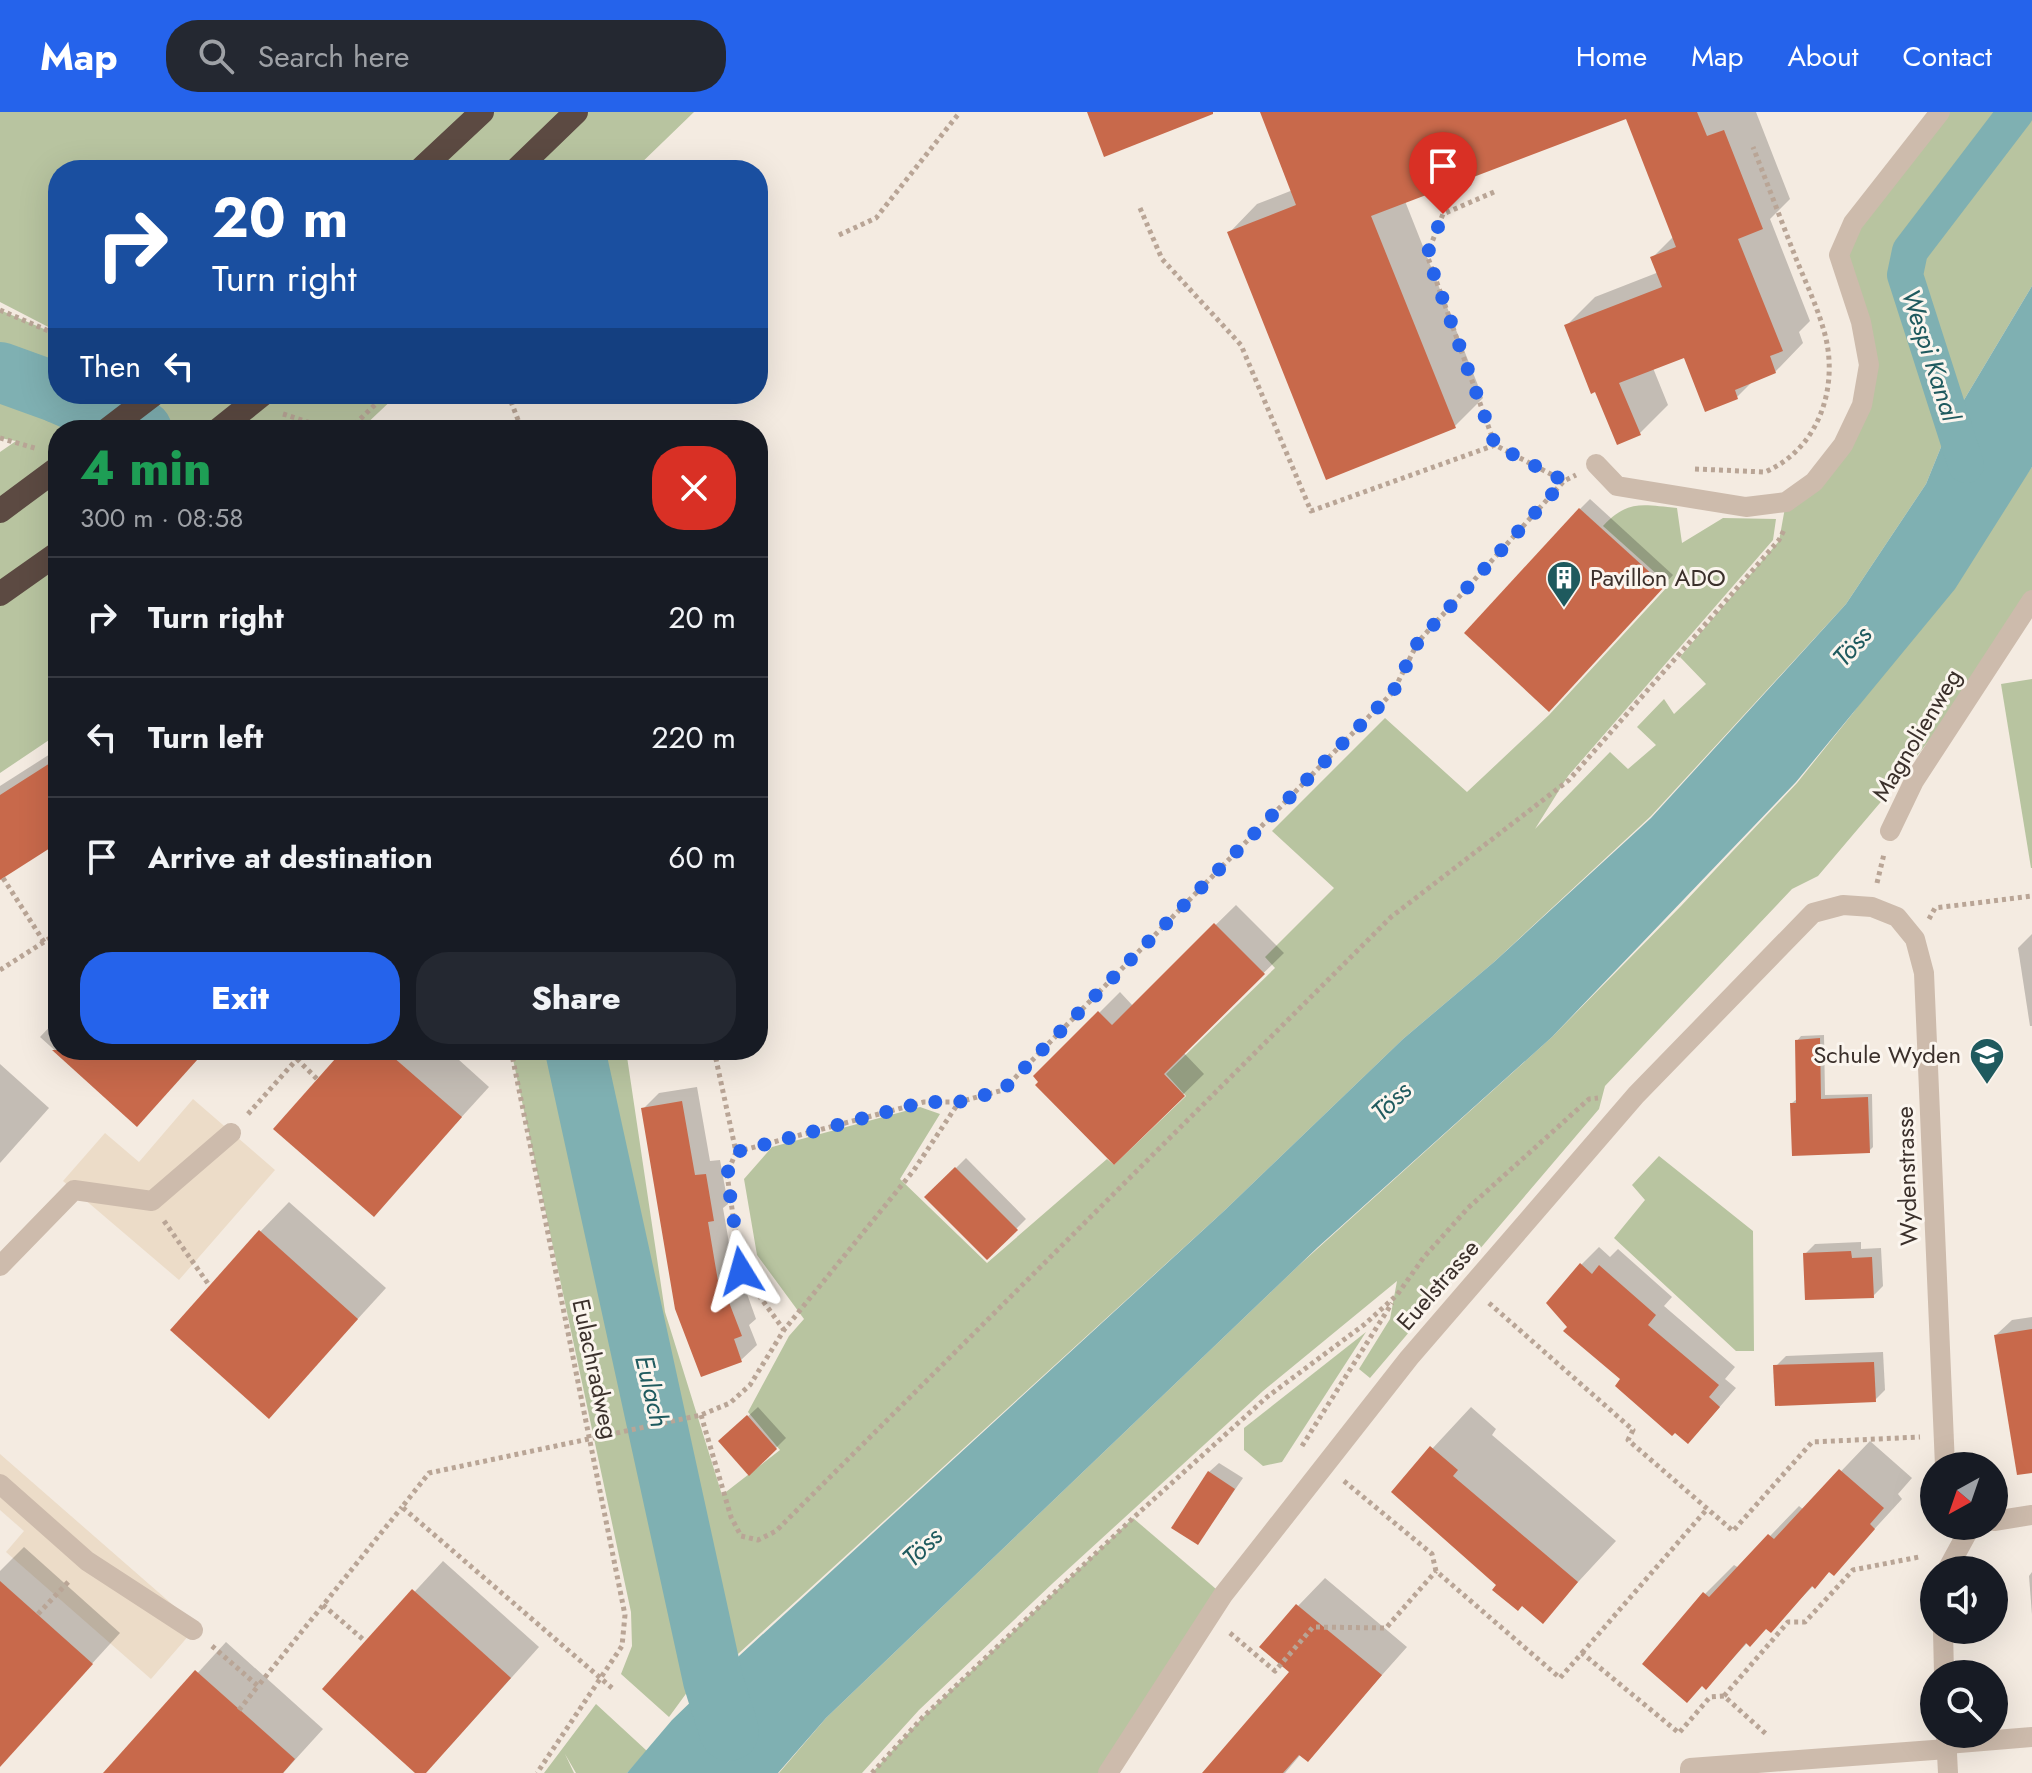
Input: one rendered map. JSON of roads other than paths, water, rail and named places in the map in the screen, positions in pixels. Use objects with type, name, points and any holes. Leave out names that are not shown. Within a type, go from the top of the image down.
[{"type":"highway","points":[[431,160],[482,112]]},
{"type":"highway","points":[[526,160],[576,112]]},
{"type":"highway","points":[[120,420],[141,404]]},
{"type":"highway","points":[[230,420],[250,404]]},
{"type":"highway","points":[[0,511],[48,467]]},
{"type":"highway","points":[[0,594],[48,560]]},
{"type":"street","points":[[1596,464],[1617,486],[1746,507],[1786,502],[1814,482],[1843,445],[1862,405],[1869,365],[1861,322],[1839,255],[1853,223],[1940,112]]},
{"type":"street","name":"Magnolienweg","points":[[1890,831],[1914,781],[2032,600]]},
{"type":"street","name":"Euelstrasse","points":[[1108,1773],[1209,1616],[1325,1465],[1470,1286],[1636,1095],[1813,913],[1843,905],[1872,907]]},
{"type":"street","name":"Wydenstrasse","points":[[1872,907],[1897,917],[1915,939],[1924,973],[1944,1452]]},
{"type":"street","points":[[0,1266],[74,1190],[152,1201],[231,1133]]},
{"type":"street","points":[[0,1484],[87,1561],[193,1630]]},
{"type":"street","points":[[2008,1519],[2032,1515]]},
{"type":"street","points":[[2008,1738],[2032,1737]]},
{"type":"street","points":[[1690,1773],[1690,1768],[1920,1745]]},
{"type":"street","points":[[1947,1748],[1948,1773]]},
{"type":"water","name":"Töss","points":[[2032,286],[2032,467],[1955,589],[1796,782],[1552,1037],[1318,1247],[826,1718],[778,1773],[627,1773],[672,1720],[727,1667],[1225,1210],[1403,1039],[1494,962],[1651,818],[1846,604],[1926,484],[1952,420]]},
{"type":"waterway","name":"Wespi Kanal","points":[[1966,465],[1905,275],[1910,251],[2016,112]]},
{"type":"waterway","name":"Eulach","points":[[0,372],[48,389]]},
{"type":"waterway","name":"Eulach","points":[[83,404],[119,420]]},
{"type":"waterway","name":"Eulach","points":[[577,1060],[713,1680],[729,1731]]},
{"type":"place","name":"Pavillon ADO","points":[[1564,609]]},
{"type":"place","name":"Schule Wyden","points":[[1987,1086]]}]
